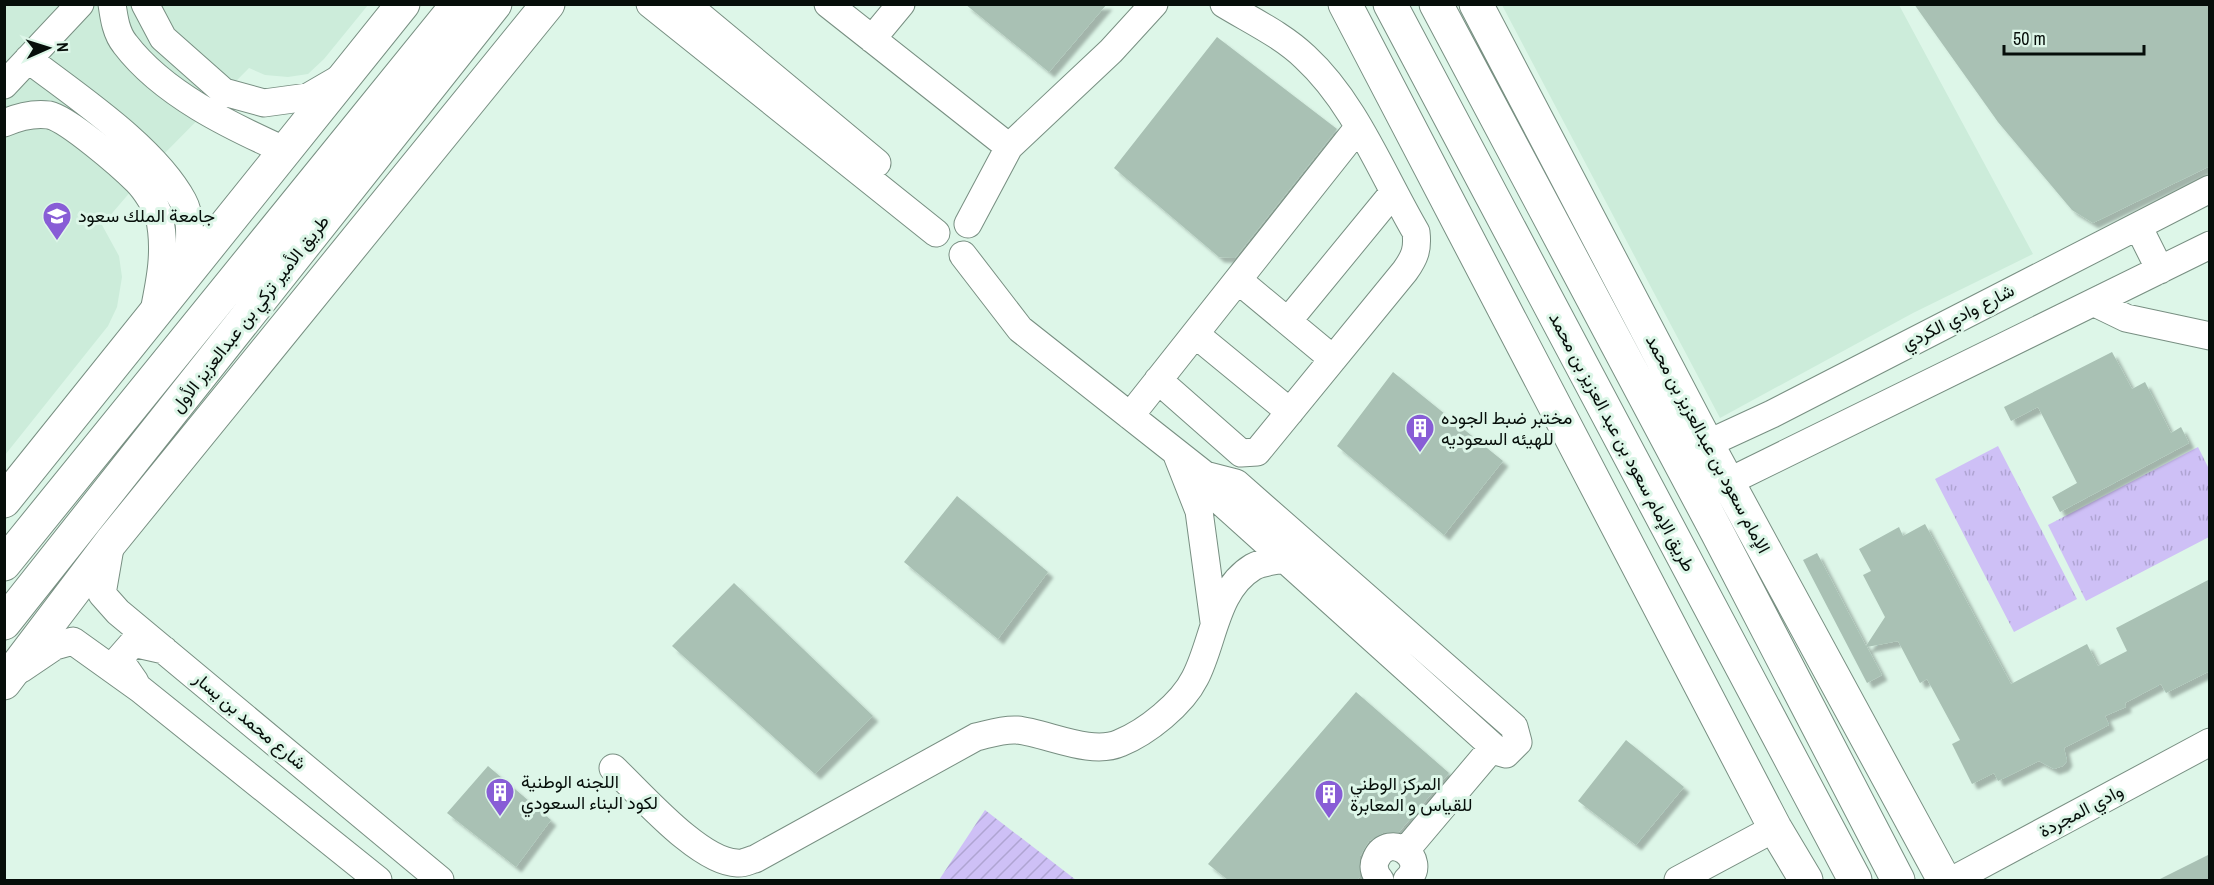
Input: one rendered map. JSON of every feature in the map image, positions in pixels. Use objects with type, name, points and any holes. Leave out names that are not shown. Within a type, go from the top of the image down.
[{"type":"main road","points":[[4,501],[403,4]]},
{"type":"main road","name":"طريق الأمير تركي بن عبدالعزيز الأول","points":[[4,564],[458,4]]},
{"type":"main road","name":"طريق الأمير تركي بن عبدالعزيز الأول","points":[[4,623],[495,4]]},
{"type":"main road","points":[[7,679],[111,542],[548,4]]},
{"type":"main road","points":[[1345,4],[1775,828],[1806,880]]},
{"type":"main road","name":"طريق الإمام سعود بن عبد العزيز بن محمد","points":[[1390,4],[1855,880]]},
{"type":"main road","points":[[1436,4],[1717,532],[1898,880]]},
{"type":"main road","name":"الإمام سعود بن عبدالعزيز بن محمد","points":[[1476,4],[1707,444],[1944,880]]},
{"type":"main road","points":[[1745,673],[1829,880]]},
{"type":"street","points":[[4,85],[80,4]]},
{"type":"street","points":[[112,4],[116,27],[124,43],[146,67],[205,113],[286,151]]},
{"type":"street","points":[[145,4],[164,38],[224,92],[264,103],[308,97],[346,76]]},
{"type":"street","points":[[650,4],[950,225]]},
{"type":"street","points":[[686,4],[950,225]]},
{"type":"street","points":[[872,39],[902,4]]},
{"type":"street","points":[[1154,4],[1111,51],[1009,147],[950,225],[934,240],[940,251],[950,257],[963,255],[1020,329],[1205,475],[1219,500],[1284,559],[1493,747],[1506,754],[1511,752],[1518,742],[1514,727],[1236,483],[1205,475]]},
{"type":"street","points":[[1158,380],[1241,453],[1257,452],[1414,259],[1418,245],[1416,232],[1358,128],[1331,85],[1305,57],[1276,35],[1224,4]]},
{"type":"street","points":[[833,6],[1009,147]]},
{"type":"street","points":[[28,59],[101,114],[161,171],[184,202],[189,230],[188,274]]},
{"type":"street","points":[[4,123],[20,117],[50,116],[79,132],[138,182],[158,213],[164,244],[162,275],[153,317]]},
{"type":"street","points":[[1130,416],[1358,128]]},
{"type":"street","name":"شارع وادي الكردي","points":[[1707,444],[1772,414],[2210,189]]},
{"type":"street","points":[[1288,321],[1394,193]]},
{"type":"street","points":[[2138,226],[2160,270]]},
{"type":"street","points":[[1728,482],[1791,449],[2095,303],[2210,245]]},
{"type":"street","points":[[1238,280],[1333,359]]},
{"type":"street","points":[[2095,303],[2126,318],[2210,336]]},
{"type":"street","points":[[1195,334],[1290,412]]},
{"type":"street","points":[[1772,414],[1791,449]]},
{"type":"street","points":[[613,768],[700,849],[718,859],[738,864],[756,859],[976,737],[1014,730],[1082,745],[1118,744],[1145,728],[1175,704],[1194,680],[1211,641],[1214,622],[1199,511],[1175,451]]},
{"type":"street","name":"شارع محمد بن يسار","points":[[111,542],[102,594],[118,612],[440,880]]},
{"type":"street","points":[[1214,622],[1229,592],[1240,577],[1255,565],[1284,559]]},
{"type":"street","points":[[7,679],[55,646],[73,641],[140,689],[378,880]]},
{"type":"street","points":[[140,689],[119,659],[133,643],[165,650]]},
{"type":"street","name":"وادي المجردة","points":[[1953,880],[2210,742]]},
{"type":"street","points":[[1406,850],[1493,747]]},
{"type":"street","points":[[1678,880],[1775,828]]},
{"type":"street","points":[[1380,880],[1375,873],[1374,862],[1380,852],[1390,846],[1401,847],[1410,854],[1414,865],[1412,876],[1407,880]]},
{"type":"shaded area","name":"جامعة الملك سعود","points":[[5,5],[368,5],[324,59],[308,74],[288,77],[265,75],[249,68],[155,163],[102,225],[119,256],[122,277],[117,307],[108,326],[5,455]]},
{"type":"shaded area","points":[[1502,5],[1899,5],[2033,254],[1913,313],[1720,418]]},
{"type":"green space","points":[[1998,446],[2077,599],[2014,632],[1935,479]]},
{"type":"green space","points":[[2198,447],[2209,469],[2209,537],[2086,601],[2048,525]]},
{"type":"green space","points":[[985,810],[1076,880],[939,880]]},
{"type":"building","points":[[965,4],[1107,4],[1049,72]]},
{"type":"building","points":[[1914,4],[2210,4],[2210,166],[2093,223],[2072,210],[1998,122]]},
{"type":"building","points":[[1217,37],[1337,129],[1235,258],[1219,257],[1114,168]]},
{"type":"building","points":[[2112,352],[2132,389],[2145,382],[2171,433],[2181,427],[2189,443],[2060,512],[2052,497],[2077,483],[2038,407],[2011,421],[2004,407]]},
{"type":"building","name":"مختبر ضبط الجوده للهيئه السعوديه","points":[[1393,372],[1503,461],[1444,535],[1337,446]]},
{"type":"building","points":[[957,496],[1048,572],[998,639],[904,562]]},
{"type":"building","points":[[1925,524],[2011,684],[2087,644],[2098,666],[2127,651],[2116,628],[2210,579],[2210,671],[2166,693],[2161,684],[2125,703],[2126,707],[2105,716],[2109,725],[2064,748],[2067,761],[2063,766],[2054,769],[2039,761],[1998,781],[1994,773],[1972,784],[1952,744],[1960,740],[1927,679],[1920,683],[1898,641],[1867,647],[1882,675],[1867,683],[1803,560],[1817,553],[1866,646],[1885,617],[1863,575],[1871,571],[1859,549],[1899,527],[1903,536]]},
{"type":"building","points":[[734,583],[873,716],[815,774],[672,646]]},
{"type":"building","name":"المركز الوطني للقياس و المعابرة","points":[[1356,692],[1449,773],[1399,832],[1383,833],[1369,841],[1360,856],[1360,877],[1357,880],[1228,880],[1208,864]]},
{"type":"building","points":[[1626,740],[1684,787],[1636,845],[1578,801]]},
{"type":"building","name":"اللجنه الوطنية لكود البناء السعودي","points":[[488,766],[551,820],[516,867],[447,813]]},
{"type":"building","points":[[2210,854],[2210,880],[2158,880]]},
{"type":"place","name":"جامعة الملك سعود","points":[[57,242]]},
{"type":"place","name":"مختبر ضبط الجوده للهيئه السعوديه","points":[[1420,454]]},
{"type":"place","name":"اللجنه الوطنية لكود البناء السعودي","points":[[500,818]]},
{"type":"place","name":"المركز الوطني للقياس و المعابرة","points":[[1329,820]]}]
